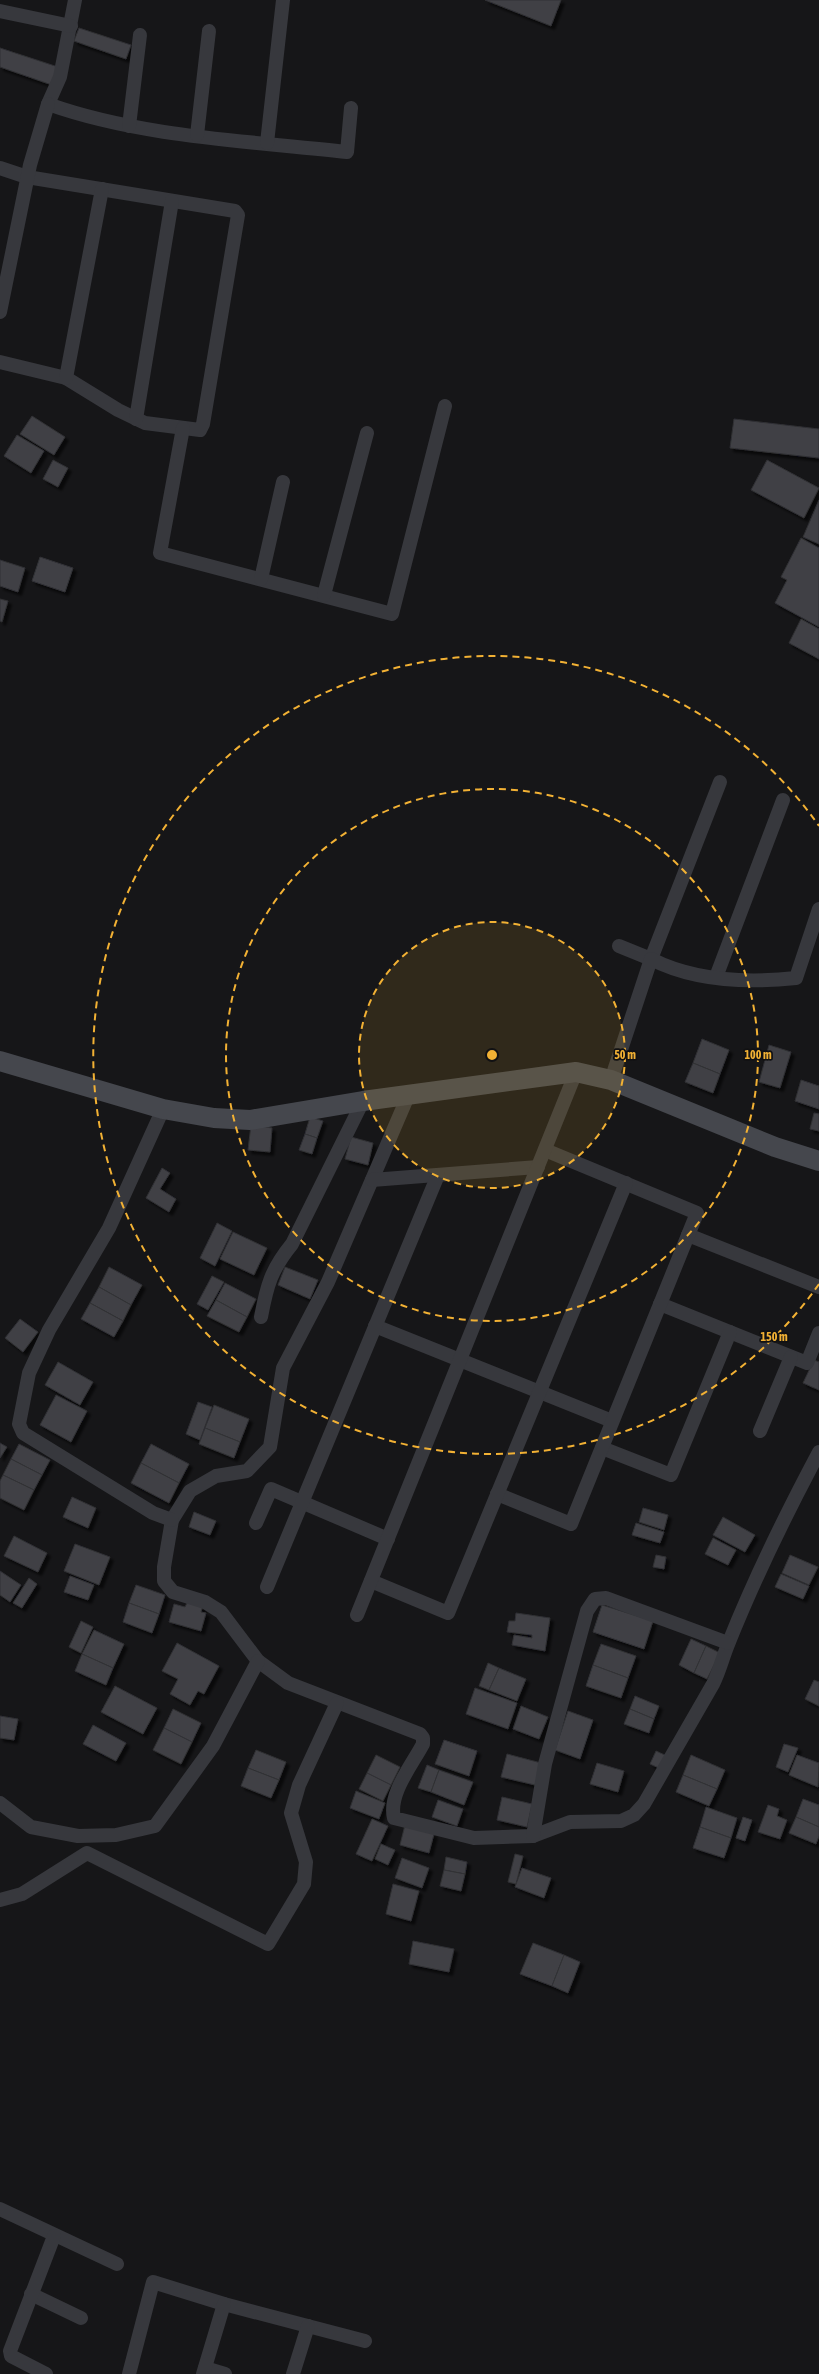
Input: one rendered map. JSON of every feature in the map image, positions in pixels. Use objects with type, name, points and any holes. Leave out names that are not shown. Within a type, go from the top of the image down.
[{"type":"street","points":[[0,312],[27,177],[48,104],[60,77],[75,0]]},
{"type":"street","points":[[267,143],[283,0]]},
{"type":"street","points":[[1,12],[71,26]]},
{"type":"street","points":[[197,135],[209,31]]},
{"type":"street","points":[[129,126],[140,35]]},
{"type":"street","points":[[48,104],[72,112],[129,126],[347,152],[352,108]]},
{"type":"street","points":[[0,168],[27,177],[235,211],[238,215],[203,424],[200,430],[145,423],[66,378],[0,362]]},
{"type":"street","points":[[66,378],[102,189]]},
{"type":"street","points":[[136,419],[172,201]]},
{"type":"street","points":[[183,428],[160,553],[392,614],[445,406]]},
{"type":"street","points":[[324,595],[367,433]]},
{"type":"street","points":[[261,579],[283,482]]},
{"type":"street","points":[[611,1080],[651,959],[720,782]]},
{"type":"street","points":[[716,977],[783,800]]},
{"type":"street","points":[[619,946],[651,959],[697,974],[716,977],[796,978],[819,909]]},
{"type":"street","points":[[0,1060],[163,1109],[214,1118],[250,1120],[363,1101],[576,1072],[611,1080],[775,1147],[819,1161]]},
{"type":"street","points":[[357,1615],[576,1072]]},
{"type":"street","points":[[408,1096],[328,1282],[283,1368],[270,1447],[247,1471],[216,1476],[190,1491],[172,1520],[164,1567],[164,1581],[174,1592],[205,1602],[221,1612],[258,1661],[288,1683],[338,1703],[415,1730],[423,1738],[423,1744],[396,1794],[392,1810],[394,1818],[474,1838],[533,1836],[570,1822],[621,1821],[634,1815],[644,1804],[714,1684],[723,1664],[728,1643],[781,1525],[819,1452]]},
{"type":"street","points":[[261,1317],[266,1290],[276,1264],[292,1244],[363,1101]]},
{"type":"street","points":[[163,1109],[109,1228],[49,1330],[33,1366],[19,1424],[23,1433],[153,1513],[172,1520]]},
{"type":"street","points":[[497,1494],[571,1524],[697,1213],[545,1150]]},
{"type":"street","points":[[372,1180],[538,1167]]},
{"type":"street","points":[[267,1586],[438,1175]]},
{"type":"street","points":[[371,1581],[448,1613],[626,1183]]},
{"type":"street","points":[[688,1235],[819,1287]]},
{"type":"street","points":[[660,1304],[807,1363],[819,1333]]},
{"type":"street","points":[[375,1326],[612,1421]]},
{"type":"street","points":[[602,1448],[671,1475],[730,1332]]},
{"type":"street","points":[[760,1431],[791,1357]]},
{"type":"street","points":[[256,1524],[270,1489],[388,1540]]},
{"type":"street","points":[[533,1836],[545,1764],[587,1611],[595,1599],[606,1598],[728,1643]]},
{"type":"street","points":[[0,1803],[31,1827],[78,1836],[116,1835],[155,1826],[213,1746],[258,1661]]},
{"type":"street","points":[[0,1900],[22,1894],[87,1853],[268,1944],[304,1884],[306,1862],[291,1813],[299,1785],[338,1703]]},
{"type":"street","points":[[0,2209],[54,2236],[117,2264]]},
{"type":"street","points":[[46,2374],[16,2360],[11,2356],[10,2351],[54,2236]]},
{"type":"street","points":[[129,2374],[152,2282],[224,2304],[366,2341]]},
{"type":"street","points":[[31,2294],[81,2318]]},
{"type":"street","points":[[224,2304],[204,2371],[224,2374]]},
{"type":"street","points":[[293,2374],[308,2326]]},
{"type":"building","points":[[485,0],[561,0],[551,26]]},
{"type":"building","points":[[79,28],[131,45],[126,59],[74,41]]},
{"type":"building","points":[[0,48],[58,67],[52,85],[0,67]]},
{"type":"building","points":[[32,416],[65,437],[54,455],[20,434]]},
{"type":"building","points":[[734,419],[819,429],[819,458],[730,448]]},
{"type":"building","points":[[17,435],[44,451],[31,473],[4,456]]},
{"type":"building","points":[[53,460],[68,468],[58,487],[43,479]]},
{"type":"building","points":[[767,460],[819,488],[804,518],[751,490]]},
{"type":"building","points":[[819,500],[819,544],[803,537]]},
{"type":"building","points":[[801,538],[819,548],[819,627],[775,603],[787,580],[781,577]]},
{"type":"building","points":[[40,557],[73,568],[65,592],[32,581]]},
{"type":"building","points":[[0,560],[25,568],[18,592],[0,586]]},
{"type":"building","points":[[0,599],[8,601],[2,622],[0,621]]},
{"type":"building","points":[[801,619],[819,629],[819,659],[789,643]]},
{"type":"building","points":[[702,1039],[729,1050],[720,1074],[693,1063]]},
{"type":"building","points":[[769,1045],[791,1052],[780,1088],[759,1082]]},
{"type":"building","points":[[693,1063],[720,1074],[713,1093],[685,1082]]},
{"type":"building","points":[[801,1080],[819,1086],[819,1109],[795,1101]]},
{"type":"building","points":[[814,1113],[819,1114],[819,1131],[810,1129]]},
{"type":"building","points":[[310,1117],[323,1121],[317,1138],[305,1134]]},
{"type":"building","points":[[251,1125],[272,1128],[270,1152],[248,1150]]},
{"type":"building","points":[[305,1134],[317,1138],[312,1154],[299,1150]]},
{"type":"building","points":[[351,1137],[373,1143],[368,1165],[345,1159]]},
{"type":"building","points":[[162,1168],[170,1173],[160,1189],[176,1199],[169,1212],[146,1198]]},
{"type":"building","points":[[217,1223],[232,1231],[215,1266],[200,1258]]},
{"type":"building","points":[[233,1232],[267,1248],[254,1275],[220,1259]]},
{"type":"building","points":[[109,1267],[142,1285],[131,1305],[99,1287]]},
{"type":"building","points":[[285,1267],[318,1280],[310,1299],[278,1285]]},
{"type":"building","points":[[212,1276],[224,1282],[208,1310],[197,1304]]},
{"type":"building","points":[[225,1283],[256,1299],[247,1317],[216,1300]]},
{"type":"building","points":[[99,1287],[131,1305],[123,1321],[90,1303]]},
{"type":"building","points":[[216,1300],[247,1317],[239,1332],[207,1316]]},
{"type":"building","points":[[90,1303],[123,1321],[114,1337],[81,1319]]},
{"type":"building","points":[[20,1319],[38,1332],[23,1352],[5,1338]]},
{"type":"building","points":[[814,1360],[819,1362],[819,1390],[803,1383]]},
{"type":"building","points":[[58,1362],[93,1382],[80,1405],[45,1385]]},
{"type":"building","points":[[56,1395],[87,1411],[71,1442],[40,1425]]},
{"type":"building","points":[[198,1402],[212,1407],[200,1440],[186,1434]]},
{"type":"building","points":[[214,1405],[249,1419],[240,1442],[205,1428]]},
{"type":"building","points":[[205,1428],[240,1442],[234,1458],[199,1444]]},
{"type":"building","points":[[0,1443],[7,1447],[0,1458]]},
{"type":"building","points":[[19,1444],[50,1460],[42,1475],[11,1459]]},
{"type":"building","points":[[151,1444],[189,1464],[179,1483],[141,1463]]},
{"type":"building","points":[[11,1459],[42,1475],[34,1490],[3,1475]]},
{"type":"building","points":[[141,1463],[179,1483],[169,1503],[131,1483]]},
{"type":"building","points":[[3,1475],[34,1490],[24,1510],[0,1498],[0,1481]]},
{"type":"building","points":[[72,1497],[96,1508],[88,1528],[63,1517]]},
{"type":"building","points":[[643,1508],[668,1515],[664,1530],[639,1522]]},
{"type":"building","points":[[194,1512],[216,1521],[210,1535],[189,1527]]},
{"type":"building","points":[[723,1517],[755,1535],[745,1552],[713,1535]]},
{"type":"building","points":[[636,1523],[664,1532],[660,1543],[632,1535]]},
{"type":"building","points":[[14,1536],[47,1553],[38,1572],[4,1556]]},
{"type":"building","points":[[713,1538],[736,1550],[728,1565],[705,1554]]},
{"type":"building","points":[[75,1544],[110,1557],[99,1585],[64,1571]]},
{"type":"building","points":[[656,1555],[666,1557],[664,1569],[653,1567]]},
{"type":"building","points":[[790,1555],[818,1567],[809,1585],[782,1573]]},
{"type":"building","points":[[0,1571],[21,1585],[10,1602],[0,1595]]},
{"type":"building","points":[[781,1574],[809,1586],[803,1599],[775,1587]]},
{"type":"building","points":[[70,1576],[94,1585],[88,1600],[64,1592]]},
{"type":"building","points":[[29,1578],[37,1584],[22,1608],[13,1603]]},
{"type":"building","points":[[136,1585],[165,1595],[159,1614],[129,1603]]},
{"type":"building","points":[[188,1601],[203,1605],[201,1612],[206,1613],[201,1631],[169,1622],[174,1604],[185,1607]]},
{"type":"building","points":[[129,1603],[159,1614],[152,1633],[123,1622]]},
{"type":"building","points":[[602,1605],[653,1621],[644,1649],[593,1632]]},
{"type":"building","points":[[516,1613],[550,1618],[545,1651],[512,1645],[514,1635],[532,1638],[532,1635],[507,1632],[509,1621],[515,1621]]},
{"type":"building","points":[[81,1621],[93,1627],[81,1653],[69,1647]]},
{"type":"building","points":[[94,1630],[124,1644],[113,1668],[82,1654]]},
{"type":"building","points":[[691,1639],[706,1646],[694,1673],[679,1665]]},
{"type":"building","points":[[177,1643],[219,1666],[204,1694],[198,1691],[190,1705],[170,1694],[178,1679],[162,1671]]},
{"type":"building","points":[[601,1644],[636,1656],[628,1678],[593,1665]]},
{"type":"building","points":[[706,1646],[720,1653],[707,1679],[694,1673]]},
{"type":"building","points":[[82,1654],[113,1668],[106,1685],[75,1671]]},
{"type":"building","points":[[488,1663],[499,1668],[489,1690],[479,1686]]},
{"type":"building","points":[[593,1665],[628,1678],[621,1698],[586,1686]]},
{"type":"building","points":[[499,1668],[526,1679],[517,1701],[489,1690]]},
{"type":"building","points":[[814,1680],[819,1682],[819,1706],[805,1699]]},
{"type":"building","points":[[115,1686],[157,1708],[143,1734],[101,1712]]},
{"type":"building","points":[[475,1688],[517,1703],[508,1729],[466,1714]]},
{"type":"building","points":[[635,1696],[659,1706],[654,1719],[630,1709]]},
{"type":"building","points":[[521,1706],[548,1717],[539,1739],[513,1729]]},
{"type":"building","points":[[173,1709],[201,1723],[192,1742],[164,1728]]},
{"type":"building","points":[[630,1709],[654,1719],[649,1733],[624,1724]]},
{"type":"building","points":[[568,1711],[593,1720],[580,1759],[555,1750]]},
{"type":"building","points":[[0,1716],[18,1719],[14,1740],[0,1738]]},
{"type":"building","points":[[93,1725],[126,1743],[116,1761],[83,1744]]},
{"type":"building","points":[[164,1728],[192,1742],[181,1764],[153,1750]]},
{"type":"building","points":[[444,1740],[477,1751],[469,1776],[435,1764]]},
{"type":"building","points":[[784,1744],[798,1748],[788,1772],[776,1767]]},
{"type":"building","points":[[256,1750],[286,1762],[279,1780],[248,1768]]},
{"type":"building","points":[[656,1751],[667,1756],[661,1769],[650,1764]]},
{"type":"building","points":[[507,1754],[541,1763],[535,1785],[501,1777]]},
{"type":"building","points":[[376,1755],[400,1767],[391,1785],[367,1773]]},
{"type":"building","points":[[691,1755],[725,1770],[717,1789],[683,1775]]},
{"type":"building","points":[[797,1755],[819,1763],[818,1787],[789,1775]]},
{"type":"building","points":[[597,1763],[624,1771],[618,1792],[590,1784]]},
{"type":"building","points":[[427,1765],[439,1770],[431,1792],[418,1788]]},
{"type":"building","points":[[248,1768],[279,1780],[271,1798],[241,1786]]},
{"type":"building","points":[[439,1770],[473,1782],[464,1805],[431,1792]]},
{"type":"building","points":[[367,1773],[391,1785],[383,1801],[359,1789]]},
{"type":"building","points":[[683,1775],[717,1789],[709,1806],[676,1792]]},
{"type":"building","points":[[356,1791],[385,1803],[379,1819],[350,1808]]},
{"type":"building","points":[[502,1797],[532,1804],[527,1827],[497,1820]]},
{"type":"building","points":[[803,1799],[819,1805],[819,1827],[796,1817]]},
{"type":"building","points":[[438,1800],[463,1809],[457,1826],[432,1817]]},
{"type":"building","points":[[768,1805],[779,1809],[777,1816],[787,1820],[780,1839],[758,1832]]},
{"type":"building","points":[[706,1807],[737,1818],[731,1838],[700,1827]]},
{"type":"building","points":[[743,1817],[752,1820],[745,1841],[736,1838]]},
{"type":"building","points":[[796,1817],[819,1827],[819,1836],[816,1844],[789,1833]]},
{"type":"building","points":[[372,1819],[388,1826],[372,1861],[356,1854]]},
{"type":"building","points":[[405,1825],[434,1834],[429,1853],[400,1845]]},
{"type":"building","points":[[700,1827],[731,1838],[724,1858],[693,1848]]},
{"type":"building","points":[[381,1844],[395,1850],[388,1865],[375,1859]]},
{"type":"building","points":[[515,1854],[523,1856],[516,1884],[508,1882]]},
{"type":"building","points":[[446,1857],[467,1862],[465,1874],[444,1870]]},
{"type":"building","points":[[402,1858],[429,1868],[422,1888],[395,1878]]},
{"type":"building","points":[[522,1868],[551,1878],[544,1898],[515,1887]]},
{"type":"building","points":[[444,1870],[465,1874],[461,1891],[440,1886]]},
{"type":"building","points":[[393,1884],[419,1891],[411,1921],[386,1914]]},
{"type":"building","points":[[413,1941],[454,1949],[449,1972],[409,1964]]},
{"type":"building","points":[[533,1943],[564,1955],[552,1986],[520,1974]]},
{"type":"building","points":[[564,1955],[580,1962],[568,1993],[552,1986]]}]
